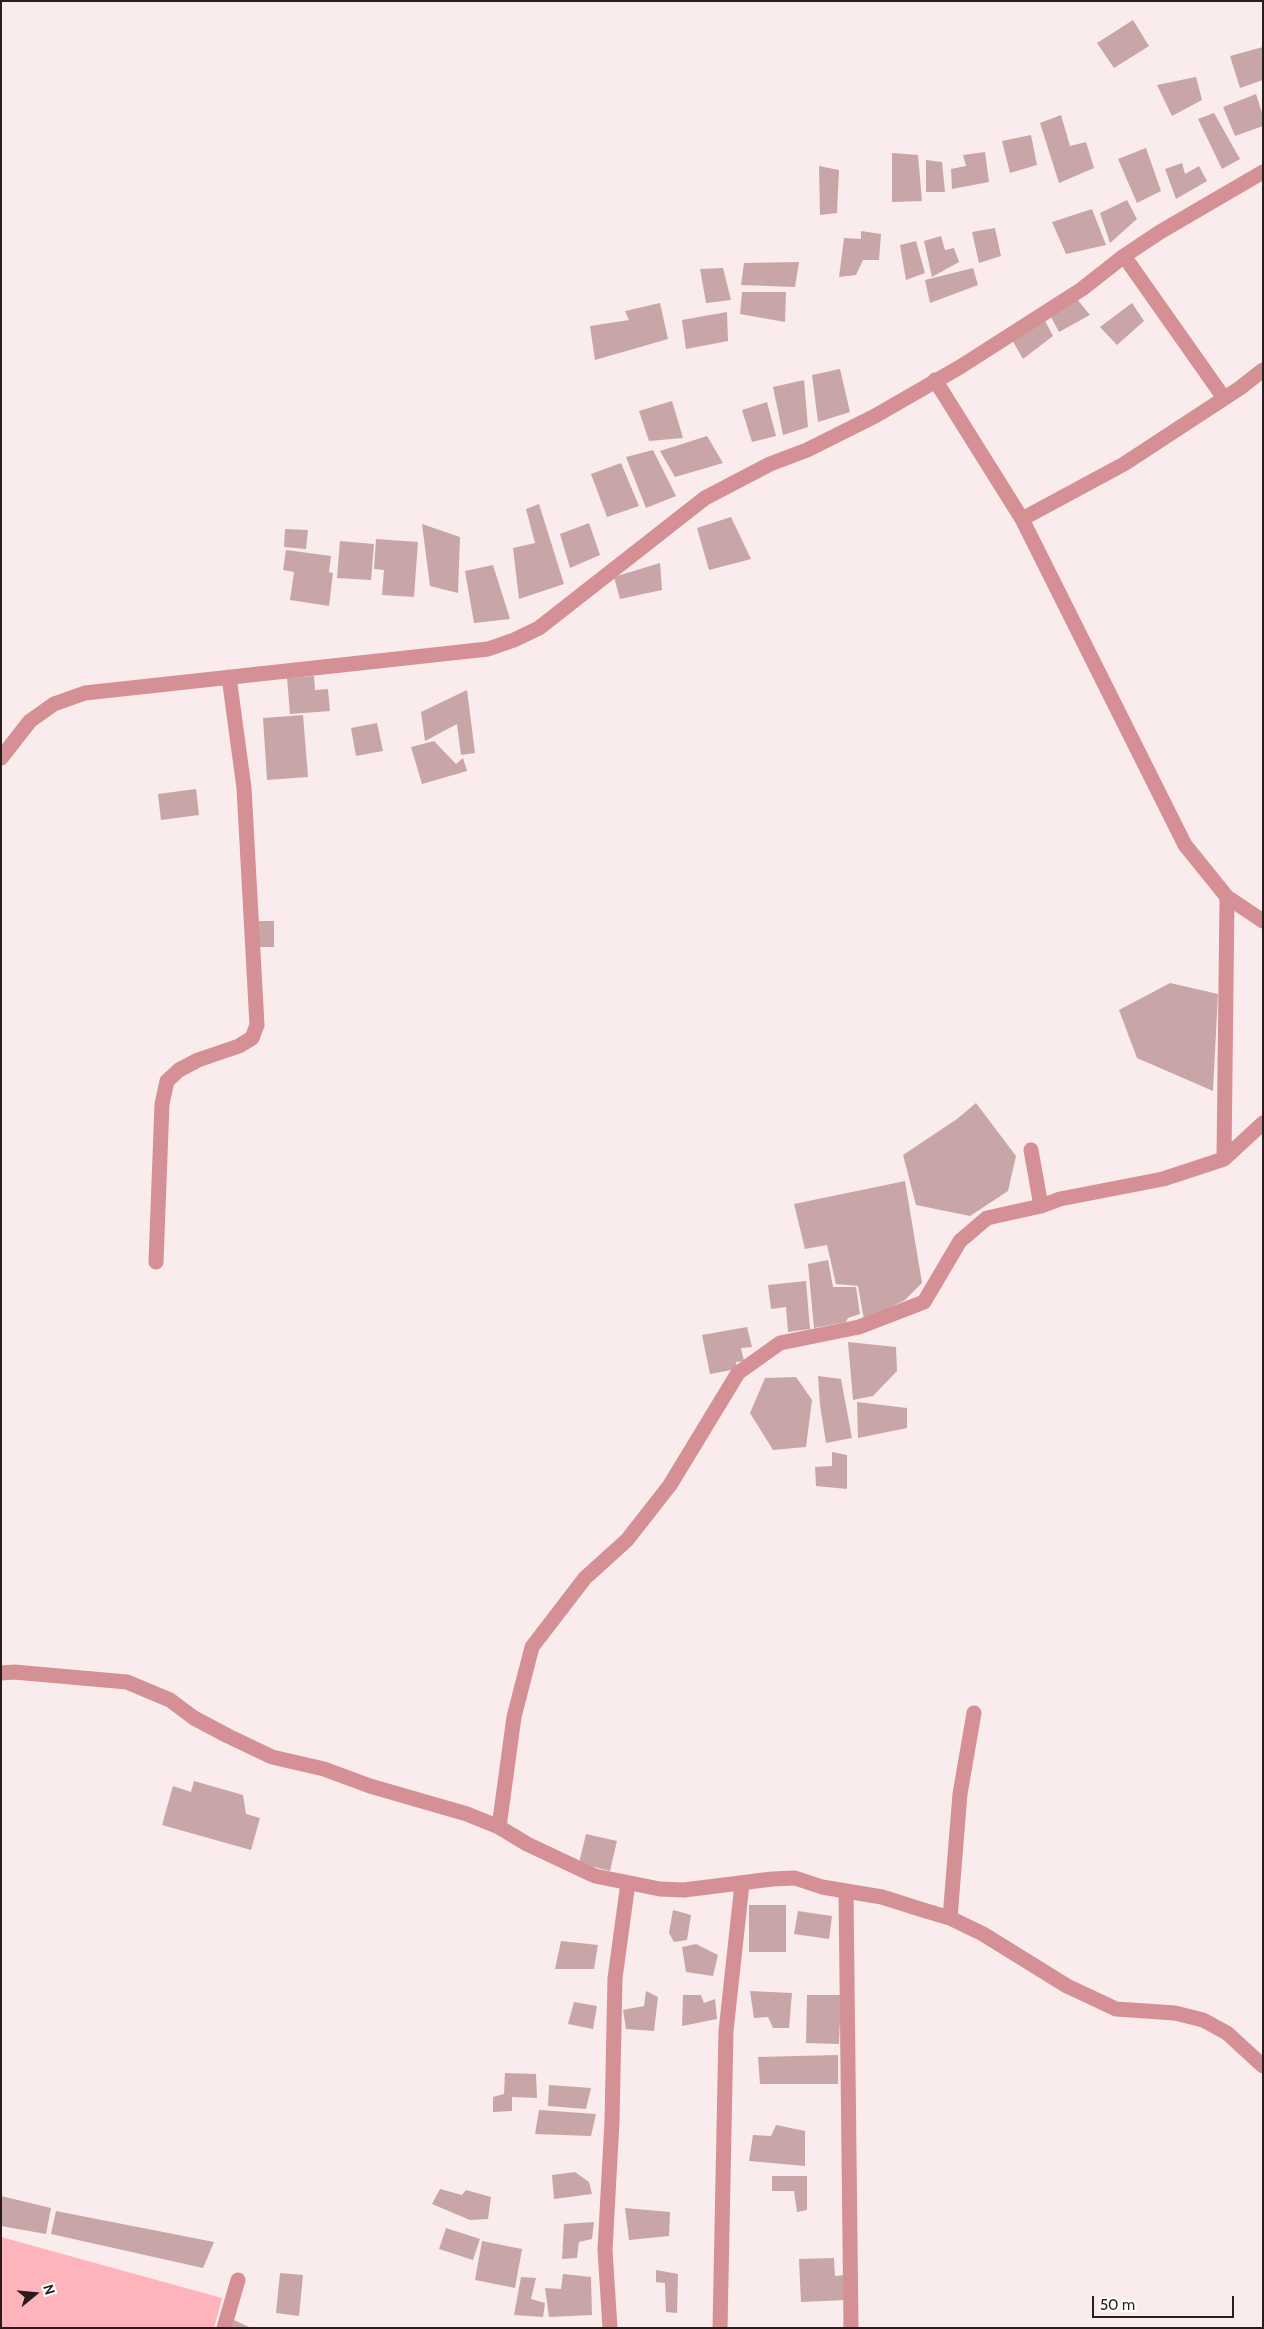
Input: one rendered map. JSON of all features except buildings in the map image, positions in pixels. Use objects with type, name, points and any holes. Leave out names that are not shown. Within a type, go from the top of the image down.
[{"type":"street","points":[[1,758],[30,721],[54,704],[85,693],[488,649],[514,640],[539,628],[705,498],[770,464],[807,450],[875,416],[960,367],[1066,300],[1124,256],[1263,172]]},
{"type":"street","points":[[1124,256],[1224,398]]},
{"type":"street","points":[[1022,519],[1124,464],[1263,370]]},
{"type":"street","points":[[935,380],[1022,519],[1185,845],[1227,897],[1263,921]]},
{"type":"street","points":[[156,1262],[162,1104],[167,1081],[179,1070],[198,1060],[239,1046],[252,1038],[256,1025],[244,788],[229,677]]},
{"type":"street","points":[[1224,1159],[1227,897]]},
{"type":"street","points":[[498,1827],[514,1717],[532,1646],[585,1578],[627,1540],[670,1485],[738,1373],[780,1343],[858,1327],[924,1302],[960,1241],[987,1218],[1060,1200],[1163,1179],[1224,1159],[1263,1123]]},
{"type":"street","points":[[1030,1150],[1041,1206]]},
{"type":"street","points":[[1,1673],[14,1672],[127,1682],[170,1700],[194,1718],[272,1756],[324,1769],[370,1786],[467,1814],[498,1827],[527,1844],[595,1876],[628,1884],[660,1889],[684,1890],[795,1878],[846,1891],[882,1897],[950,1918],[1001,1943],[1025,1961],[1075,1990],[1116,2009],[1175,2013],[1203,2020],[1227,2033],[1263,2066]]},
{"type":"street","points":[[950,1918],[960,1794],[974,1713]]},
{"type":"street","points":[[610,2328],[605,2250],[612,2121],[615,1978],[628,1884]]},
{"type":"street","points":[[720,2328],[726,2031],[742,1884]]},
{"type":"street","points":[[846,1891],[851,2328]]},
{"type":"street","points":[[224,2328],[238,2280]]},
{"type":"shaded area","points":[[1,2237],[222,2298],[214,2328],[1,2328]]}]
